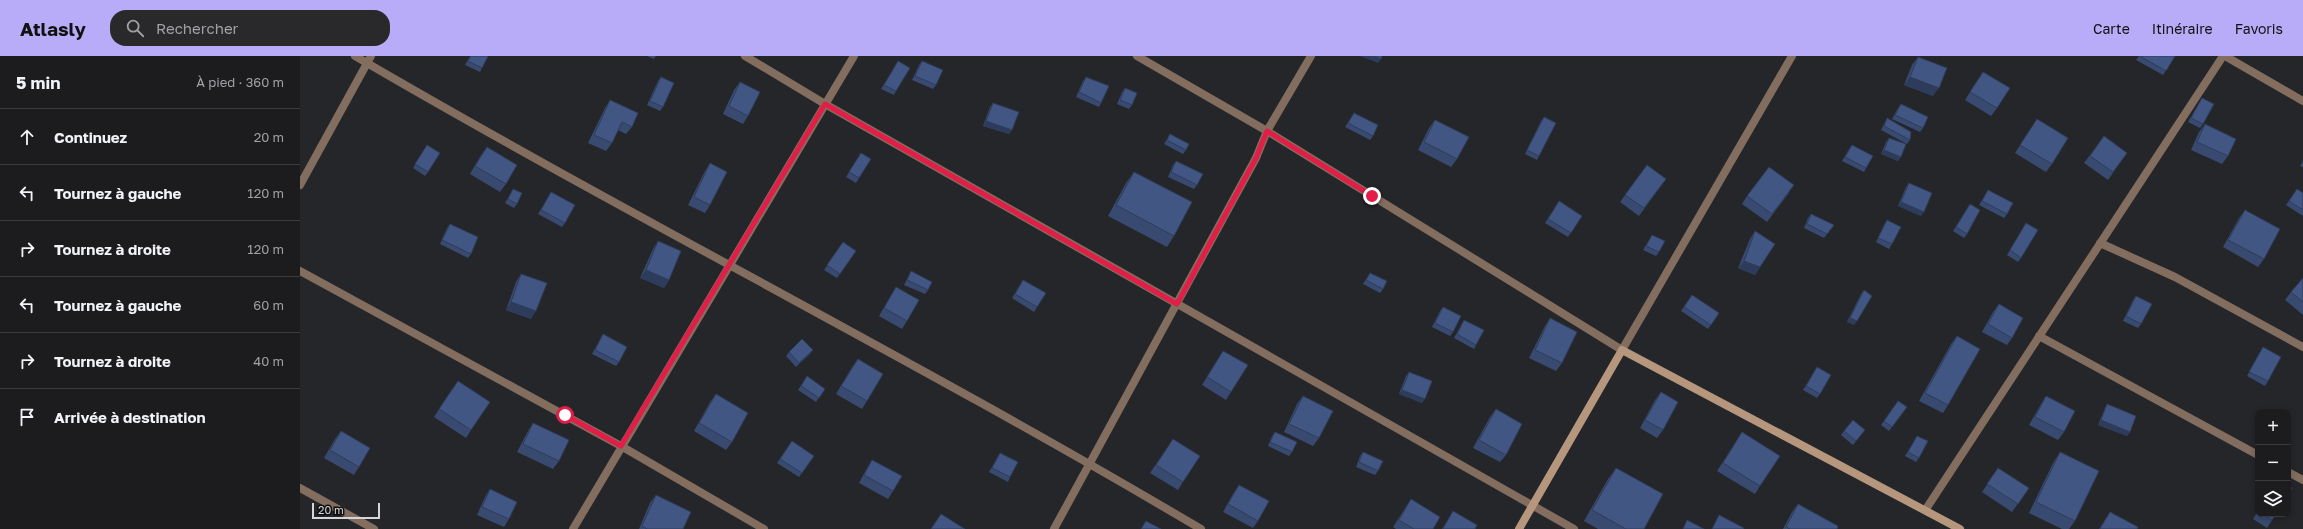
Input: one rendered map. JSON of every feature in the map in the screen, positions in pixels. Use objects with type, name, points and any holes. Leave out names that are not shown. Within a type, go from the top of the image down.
[{"type":"street","points":[[355,56],[369,60],[729,265],[1090,463],[1202,529]]},
{"type":"street","points":[[745,56],[825,104],[1574,529]]},
{"type":"street","points":[[573,529],[854,56]]},
{"type":"street","points":[[1137,56],[1267,131],[1622,350],[1926,509],[1960,529]]},
{"type":"street","points":[[1054,529],[1256,158],[1267,131],[1311,56]]},
{"type":"street","points":[[1519,529],[1792,56]]},
{"type":"street","points":[[1926,509],[2224,56],[2303,101]]},
{"type":"street","points":[[300,185],[369,60]]},
{"type":"street","points":[[2100,243],[2175,277],[2303,347]]},
{"type":"street","points":[[300,271],[621,446],[764,529]]},
{"type":"street","points":[[2039,336],[2255,453]]},
{"type":"street","points":[[2291,474],[2303,480]]},
{"type":"street","points":[[300,488],[374,529]]},
{"type":"building","points":[[471,56],[488,56],[482,68],[468,61]]},
{"type":"building","points":[[1374,56],[1382,56],[1381,59]]},
{"type":"building","points":[[2140,56],[2175,56],[2166,71]]},
{"type":"building","points":[[1918,57],[1947,68],[1939,88],[1910,77]]},
{"type":"building","points":[[898,61],[910,68],[896,91],[884,85]]},
{"type":"building","points":[[922,61],[943,70],[936,85],[915,76]]},
{"type":"building","points":[[1983,72],[2010,88],[1997,108],[1970,92]]},
{"type":"building","points":[[661,77],[674,83],[663,107],[650,101]]},
{"type":"building","points":[[1086,77],[1109,86],[1101,103],[1079,92]]},
{"type":"building","points":[[740,82],[760,92],[748,116],[729,106]]},
{"type":"building","points":[[1125,88],[1137,93],[1132,105],[1120,100]]},
{"type":"building","points":[[2202,98],[2214,104],[2203,124],[2191,118]]},
{"type":"building","points":[[610,100],[638,113],[632,127],[622,122],[612,143],[594,135]]},
{"type":"building","points":[[993,103],[1019,112],[1012,130],[986,121]]},
{"type":"building","points":[[1901,104],[1928,117],[1923,128],[1895,115]]},
{"type":"building","points":[[1354,113],[1378,125],[1373,136],[1348,123]]},
{"type":"building","points":[[1544,117],[1556,123],[1539,156],[1527,150]]},
{"type":"building","points":[[1887,118],[1911,132],[1910,140],[1884,126]]},
{"type":"building","points":[[2037,119],[2068,138],[2052,164],[2020,145]]},
{"type":"building","points":[[1435,120],[1469,137],[1457,159],[1424,142]]},
{"type":"building","points":[[2205,124],[2236,139],[2228,156],[2197,142]]},
{"type":"building","points":[[1170,134],[1189,144],[1186,150],[1167,140]]},
{"type":"building","points":[[2104,136],[2127,153],[2113,172],[2090,156]]},
{"type":"building","points":[[1889,138],[1906,144],[1901,157],[1884,150]]},
{"type":"building","points":[[427,145],[440,153],[428,172],[415,164]]},
{"type":"building","points":[[1852,145],[1873,156],[1866,168],[1845,157]]},
{"type":"building","points":[[487,147],[517,165],[506,184],[475,166]]},
{"type":"building","points":[[861,153],[871,159],[859,178],[849,172]]},
{"type":"building","points":[[1176,161],[1203,174],[1197,185],[1171,172]]},
{"type":"building","points":[[710,163],[727,172],[710,205],[694,197]]},
{"type":"building","points":[[1647,165],[1666,179],[1644,208],[1625,195]]},
{"type":"building","points":[[1769,167],[1794,185],[1772,214],[1747,196]]},
{"type":"building","points":[[1134,172],[1192,202],[1174,236],[1116,205]]},
{"type":"building","points":[[1909,183],[1932,193],[1924,212],[1901,202]]},
{"type":"building","points":[[513,189],[522,193],[517,204],[508,199]]},
{"type":"building","points":[[2297,189],[2303,193],[2303,210],[2289,201]]},
{"type":"building","points":[[1988,190],[2013,203],[2007,214],[1982,201]]},
{"type":"building","points":[[551,192],[575,205],[565,223],[541,210]]},
{"type":"building","points":[[1559,201],[1582,216],[1571,233],[1548,219]]},
{"type":"building","points":[[1970,204],[1980,210],[1967,234],[1956,227]]},
{"type":"building","points":[[2245,210],[2280,229],[2264,259],[2228,240]]},
{"type":"building","points":[[1811,214],[1834,225],[1827,234],[1807,224]]},
{"type":"building","points":[[1887,220],[1901,227],[1892,244],[1878,238]]},
{"type":"building","points":[[2026,223],[2038,230],[2021,258],[2010,250]]},
{"type":"building","points":[[450,224],[478,237],[471,254],[442,240]]},
{"type":"building","points":[[1755,231],[1775,244],[1760,267],[1744,261]]},
{"type":"building","points":[[1652,235],[1665,241],[1659,252],[1646,246]]},
{"type":"building","points":[[658,241],[681,251],[669,280],[646,270]]},
{"type":"building","points":[[843,242],[856,251],[840,274],[827,265]]},
{"type":"building","points":[[911,271],[932,282],[928,290],[907,280]]},
{"type":"building","points":[[1370,273],[1387,281],[1383,289],[1366,280]]},
{"type":"building","points":[[521,274],[547,283],[536,311],[511,302]]},
{"type":"building","points":[[2303,278],[2303,302],[2291,292]]},
{"type":"building","points":[[1023,280],[1046,293],[1037,307],[1015,294]]},
{"type":"building","points":[[896,287],[919,300],[907,321],[884,308]]},
{"type":"building","points":[[1864,290],[1872,296],[1857,321],[1850,318]]},
{"type":"building","points":[[1692,295],[1719,313],[1711,325],[1684,307]]},
{"type":"building","points":[[2136,296],[2152,304],[2141,324],[2126,316]]},
{"type":"building","points":[[1999,304],[2023,318],[2012,338],[1988,324]]},
{"type":"building","points":[[1443,307],[1461,316],[1453,332],[1435,323]]},
{"type":"building","points":[[1550,318],[1577,332],[1562,363],[1535,350]]},
{"type":"building","points":[[1464,320],[1484,330],[1476,345],[1457,334]]},
{"type":"building","points":[[603,334],[627,347],[619,362],[595,350]]},
{"type":"building","points":[[1957,336],[1980,349],[1948,405],[1925,393]]},
{"type":"building","points":[[802,339],[813,350],[799,363],[789,352]]},
{"type":"building","points":[[2263,347],[2281,357],[2268,381],[2249,372]]},
{"type":"building","points":[[1223,351],[1248,365],[1231,392],[1207,377]]},
{"type":"building","points":[[858,359],[883,374],[867,401],[841,386]]},
{"type":"building","points":[[1817,367],[1831,375],[1820,394],[1806,386]]},
{"type":"building","points":[[1409,372],[1432,381],[1425,399],[1402,390]]},
{"type":"building","points":[[807,376],[825,389],[819,398],[801,386]]},
{"type":"building","points":[[458,381],[490,402],[471,430],[439,409]]},
{"type":"building","points":[[1661,392],[1678,402],[1663,430],[1645,420]]},
{"type":"building","points":[[716,394],[748,413],[732,442],[699,423]]},
{"type":"building","points":[[1303,396],[1333,411],[1319,438],[1289,424]]},
{"type":"building","points":[[2046,396],[2075,411],[2064,432],[2035,417]]},
{"type":"building","points":[[1898,401],[1907,407],[1892,427],[1884,421]]},
{"type":"building","points":[[2107,404],[2136,416],[2130,432],[2101,420]]},
{"type":"building","points":[[1496,409],[1522,424],[1506,455],[1479,440]]},
{"type":"building","points":[[1853,420],[1865,430],[1856,441],[1844,431]]},
{"type":"building","points":[[533,423],[569,440],[559,461],[523,444]]},
{"type":"building","points":[[341,431],[370,448],[359,467],[330,450]]},
{"type":"building","points":[[1275,432],[1297,442],[1292,452],[1270,442]]},
{"type":"building","points":[[1742,432],[1780,456],[1760,486],[1723,463]]},
{"type":"building","points":[[1917,436],[1928,441],[1919,458],[1908,452]]},
{"type":"building","points":[[1173,439],[1200,456],[1183,482],[1156,465]]},
{"type":"building","points":[[792,441],[814,456],[802,473],[780,459]]},
{"type":"building","points":[[1363,452],[1383,461],[1378,471],[1359,462]]},
{"type":"building","points":[[2060,452],[2099,471],[2075,521],[2036,502]]},
{"type":"building","points":[[1000,453],[1018,462],[1010,477],[992,468]]},
{"type":"building","points":[[872,460],[902,476],[893,491],[864,475]]},
{"type":"building","points":[[1616,468],[1663,494],[1644,529],[1626,529],[1592,510]]},
{"type":"building","points":[[1998,468],[2029,488],[2018,504],[1987,484]]},
{"type":"building","points":[[1239,485],[1269,501],[1258,521],[1228,504]]},
{"type":"building","points":[[490,489],[517,502],[509,519],[482,507]]},
{"type":"building","points":[[656,495],[691,512],[683,529],[647,529],[642,526]]},
{"type":"building","points":[[1411,499],[1440,517],[1433,529],[1414,529],[1399,520]]},
{"type":"building","points":[[1798,504],[1838,526],[1837,529],[1790,529],[1786,527]]},
{"type":"building","points":[[1453,511],[1477,525],[1475,529],[1443,529]]},
{"type":"building","points":[[2110,512],[2138,527],[2137,529],[2100,529]]},
{"type":"building","points":[[941,514],[965,529],[931,529]]},
{"type":"building","points":[[1719,515],[1744,528],[1712,529]]},
{"type":"building","points":[[2267,517],[2274,517],[2272,520]]},
{"type":"building","points":[[1687,520],[1704,529],[1683,529]]},
{"type":"building","points":[[1146,521],[1161,529],[1141,529]]},
{"type":"route","points":[[565,415],[621,446],[825,104],[1177,304],[1256,158],[1267,131],[1372,196]]}]
